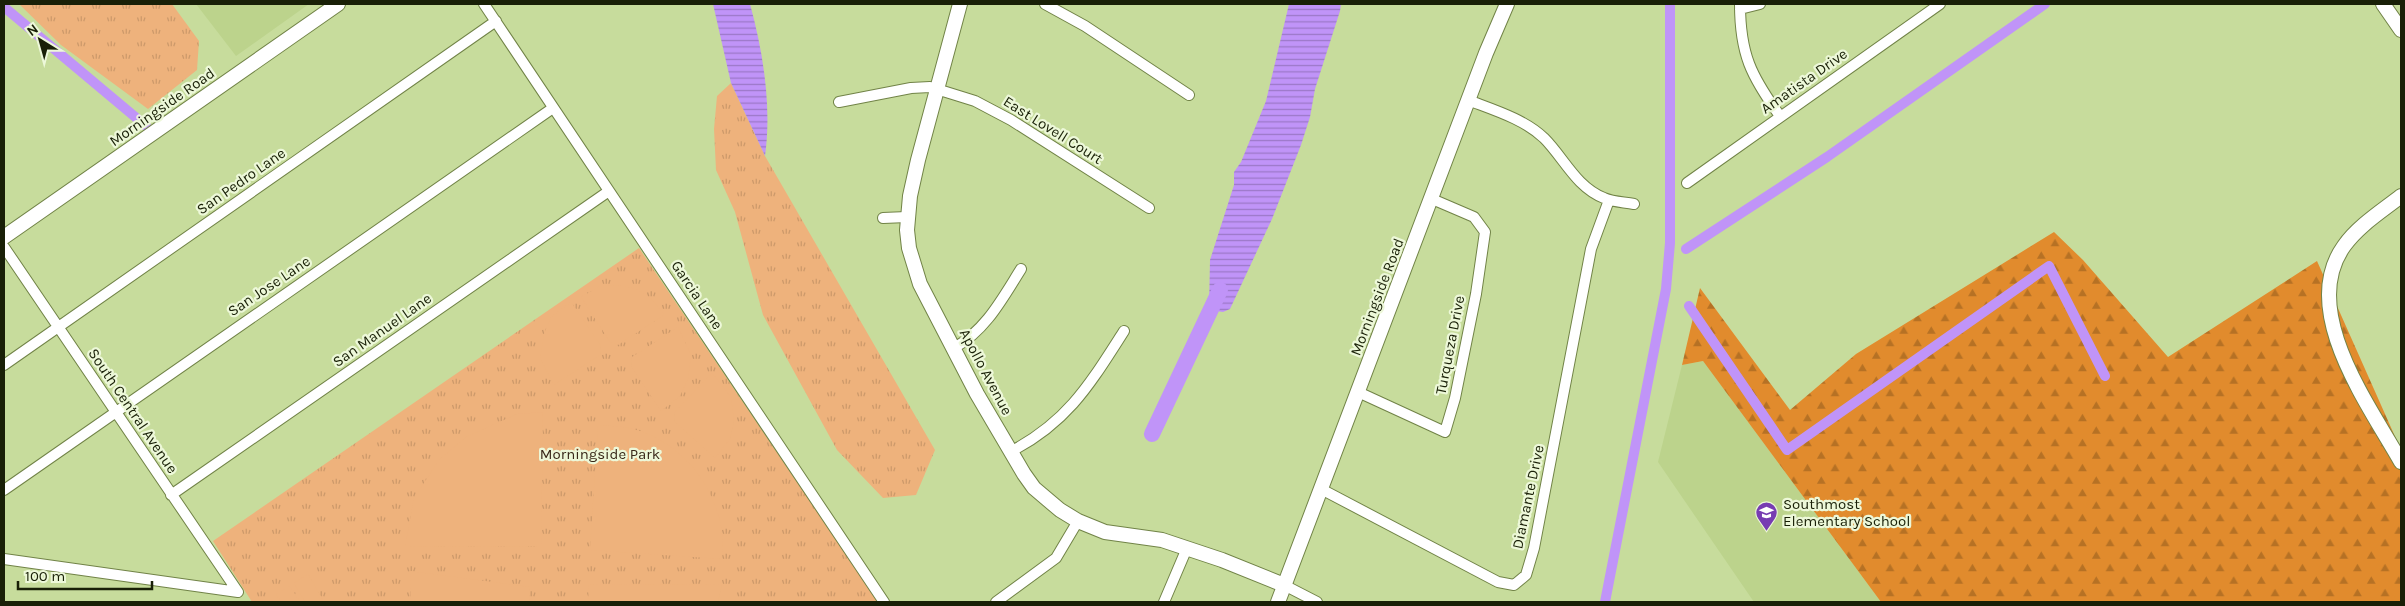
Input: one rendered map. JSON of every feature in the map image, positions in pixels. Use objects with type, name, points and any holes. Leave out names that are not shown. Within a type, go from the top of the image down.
[{"type":"street","name":"Morningside Road","points":[[4,237],[338,4]]},
{"type":"street","name":"Garcia Lane","points":[[484,4],[884,602]]},
{"type":"street","name":"Apollo Avenue","points":[[960,4],[916,169],[907,217],[909,248],[920,284],[1010,452],[1034,488],[1060,510],[1078,521],[1106,532],[1162,540],[1284,585]]},
{"type":"street","points":[[1045,4],[1085,26],[1189,94]]},
{"type":"street","name":"Morningside Road","points":[[1278,602],[1308,517],[1321,489],[1468,100],[1507,4]]},
{"type":"street","points":[[1760,4],[1740,6],[1744,51],[1747,62],[1763,93],[1780,116]]},
{"type":"street","name":"Amatista Drive","points":[[1687,183],[1940,4]]},
{"type":"street","points":[[2383,4],[2401,30]]},
{"type":"street","name":"San Pedro Lane","points":[[4,365],[496,21]]},
{"type":"street","name":"East Lovell Court","points":[[839,102],[911,88],[937,88],[975,101],[1011,120],[1149,208]]},
{"type":"street","points":[[1468,100],[1531,128],[1554,149],[1570,172],[1584,185],[1608,200],[1634,204]]},
{"type":"street","name":"San Jose Lane","points":[[4,490],[553,108]]},
{"type":"street","name":"San Manuel Lane","points":[[172,495],[609,190]]},
{"type":"street","points":[[2401,196],[2356,232],[2344,245],[2336,259],[2328,291],[2332,324],[2344,358],[2401,462]]},
{"type":"street","name":"Turqueza Drive","points":[[1358,392],[1445,432],[1455,398],[1476,294],[1485,232],[1479,221],[1474,217],[1432,199]]},
{"type":"street","name":"Diamante Drive","points":[[1321,489],[1498,582],[1514,584],[1526,575],[1534,548],[1564,399],[1591,249],[1608,200]]},
{"type":"street","points":[[883,218],[907,217]]},
{"type":"street","name":"South Central Avenue","points":[[4,248],[59,326],[114,412],[238,592],[4,559]]},
{"type":"street","points":[[954,348],[969,339],[985,323],[1021,269]]},
{"type":"street","points":[[1010,452],[1028,443],[1059,420],[1097,371],[1124,331]]},
{"type":"street","points":[[996,602],[1048,566],[1056,558],[1078,521]]},
{"type":"street","points":[[1164,602],[1187,548]]},
{"type":"street","points":[[1284,585],[1317,602]]},
{"type":"shaded area","points":[[196,4],[309,4],[236,56]]},
{"type":"shaded area","points":[[713,4],[750,4],[759,41],[767,99],[765,156],[731,83]]},
{"type":"shaded area","points":[[1289,4],[1341,4],[1315,89],[1310,117],[1272,219],[1230,309],[1223,312],[1209,310],[1210,260],[1234,185],[1234,172],[1241,162],[1266,101]]},
{"type":"shaded area","name":"Southmost Elementary School","points":[[1703,361],[1881,602],[1754,602],[1658,462],[1682,365]]},
{"type":"green space","points":[[19,4],[172,4],[199,41],[197,70],[148,109],[61,45]]},
{"type":"green space","points":[[731,83],[765,156],[935,450],[916,495],[883,498],[837,450],[763,315],[735,212],[716,170],[714,129],[717,96]]},
{"type":"green space","points":[[2054,232],[2083,260],[2168,357],[2317,261],[2401,450],[2401,602],[1881,602],[1703,361],[1682,365],[1700,288],[1790,410],[1856,354]]},
{"type":"green space","name":"Morningside Park","points":[[639,248],[878,602],[252,602],[213,541]]},
{"type":"green space","points":[[602,285],[622,286],[638,290],[652,299],[664,315],[618,345],[610,342],[581,297]]},
{"type":"green space","points":[[571,302],[601,346],[600,355],[554,385],[540,358],[544,334],[551,317]]},
{"type":"green space","points":[[678,327],[691,355],[688,379],[680,396],[661,411],[631,366],[632,357]]},
{"type":"green space","points":[[712,373],[731,397],[734,421],[730,439],[715,458],[675,422],[674,413]]},
{"type":"green space","points":[[543,412],[541,546],[405,547],[414,498],[439,460],[466,437],[517,414]]},
{"type":"green space","points":[[598,425],[629,428],[653,436],[671,447],[687,461],[701,478],[719,517],[722,559],[590,550]]},
{"type":"green space","points":[[410,571],[530,587],[529,602],[411,602]]},
{"type":"green space","points":[[308,574],[323,600],[319,602],[305,602],[294,583]]},
{"type":"green space","points":[[722,584],[718,602],[588,602],[589,585]]},
{"type":"green space","points":[[290,586],[300,602],[281,602],[276,594]]},
{"type":"waterway","points":[[1605,602],[1666,289],[1670,243],[1670,4]]},
{"type":"waterway","points":[[1686,249],[1827,157],[2045,4]]},
{"type":"waterway","points":[[4,7],[146,126]]},
{"type":"waterway","points":[[1689,306],[1787,450],[2049,266],[2105,376]]},
{"type":"waterway","points":[[1152,434],[1220,290]]},
{"type":"place","name":"Southmost Elementary School","points":[[1767,532]]}]
